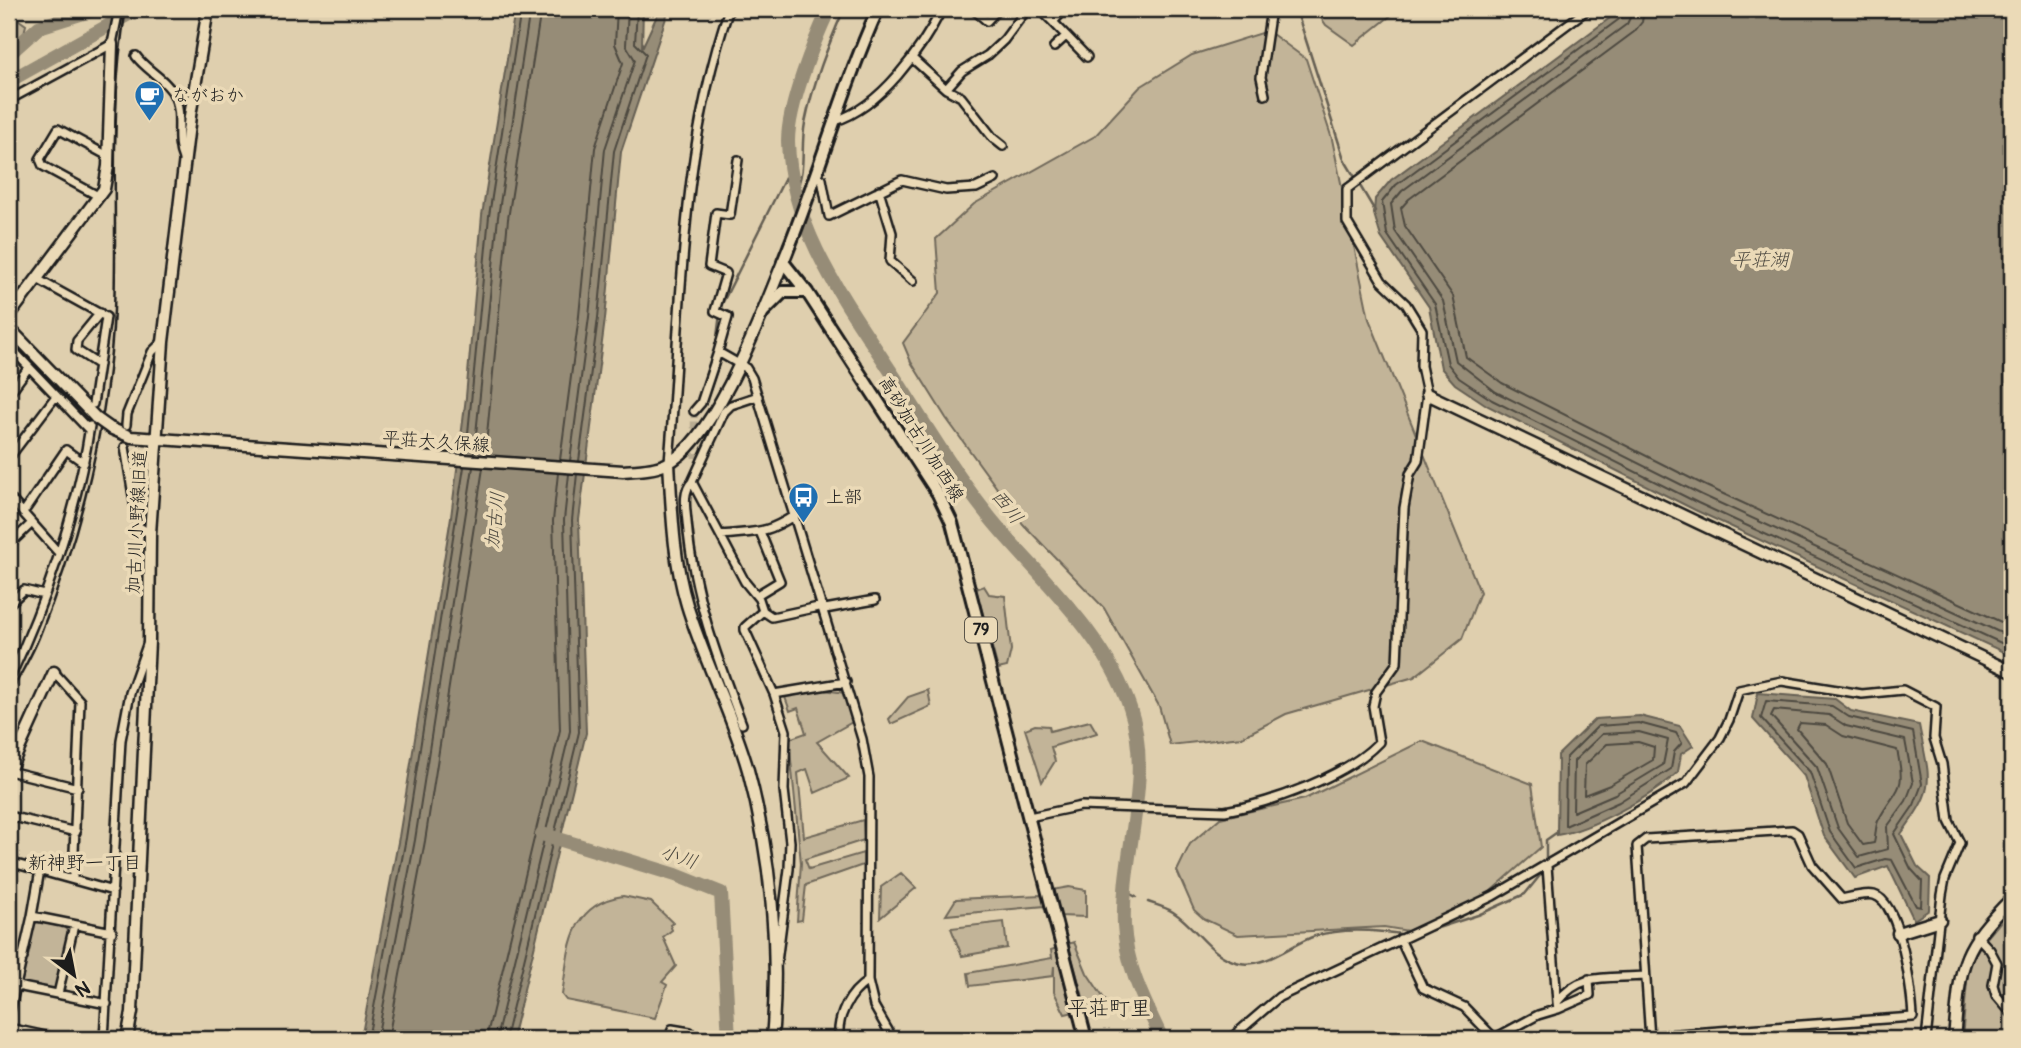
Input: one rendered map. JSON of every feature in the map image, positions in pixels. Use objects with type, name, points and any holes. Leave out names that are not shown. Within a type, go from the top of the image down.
[{"type":"main road","points":[[783,262],[815,180],[850,73],[878,9]]},
{"type":"main road","name":"高砂加古川加西線","points":[[783,262],[807,292],[938,494],[952,523],[1086,1039]]},
{"type":"main road","points":[[763,312],[783,292],[807,292]]},
{"type":"street","points":[[9,316],[100,197],[107,176],[112,41],[119,9]]},
{"type":"street","name":"加古川小野線旧道","points":[[127,1039],[132,1012],[149,641],[150,534],[162,439],[163,342],[185,163],[208,9]]},
{"type":"street","points":[[729,9],[711,65],[694,151],[685,220],[666,464],[675,551],[687,605],[738,740],[755,803],[769,880],[776,971]]},
{"type":"street","points":[[835,121],[851,115],[888,85],[913,59],[942,9]]},
{"type":"street","points":[[974,9],[987,21],[998,9]]},
{"type":"street","points":[[946,89],[962,71],[988,55],[1004,40],[1027,9]]},
{"type":"street","points":[[1040,9],[1087,57]]},
{"type":"street","points":[[1053,22],[1065,9]]},
{"type":"street","points":[[1265,95],[1261,77],[1271,9]]},
{"type":"street","points":[[1029,817],[1081,806],[1225,811],[1266,803],[1359,759],[1379,742],[1373,706],[1376,692],[1397,663],[1404,508],[1410,474],[1418,461],[1427,394],[1421,366],[1422,330],[1406,304],[1382,281],[1347,222],[1347,190],[1588,9]]},
{"type":"street","points":[[1054,47],[1066,36]]},
{"type":"street","points":[[9,100],[112,41]]},
{"type":"street","points":[[136,56],[174,94],[178,110],[178,146],[185,163]]},
{"type":"street","points":[[913,59],[946,89],[968,103],[993,138],[1003,146]]},
{"type":"street","points":[[100,197],[43,166],[40,159],[58,129],[108,156]]},
{"type":"street","points":[[694,411],[701,403],[729,317],[715,311],[726,274],[709,266],[716,213],[730,215],[738,160]]},
{"type":"street","points":[[815,180],[822,179],[829,216],[902,180],[946,190],[976,188],[995,179]]},
{"type":"street","points":[[879,190],[892,233],[890,261],[913,281]]},
{"type":"street","points":[[666,464],[698,435],[740,365],[783,262]]},
{"type":"street","points":[[37,279],[103,315]]},
{"type":"street","points":[[93,404],[103,315]]},
{"type":"street","points":[[99,365],[76,350],[77,341],[103,315]]},
{"type":"street","name":"平荘大久保線","points":[[9,328],[92,425],[110,428],[131,437],[623,471],[666,464]]},
{"type":"street","points":[[126,425],[127,414],[152,352],[163,342]]},
{"type":"street","points":[[9,346],[56,396],[92,425],[84,463],[44,595],[9,680]]},
{"type":"street","points":[[718,352],[750,373],[862,738],[869,777],[868,981],[874,1006],[894,1039]]},
{"type":"street","points":[[9,394],[29,367]]},
{"type":"street","points":[[1427,394],[2012,672]]},
{"type":"street","points":[[9,458],[56,396]]},
{"type":"street","points":[[742,724],[705,623],[691,565],[686,494],[724,412],[731,405],[758,396]]},
{"type":"street","points":[[125,447],[138,526],[150,534]]},
{"type":"street","points":[[23,513],[66,450],[84,463]]},
{"type":"street","points":[[695,458],[694,478],[745,582],[757,595],[763,611],[772,617],[875,600]]},
{"type":"street","points":[[9,497],[57,551]]},
{"type":"street","points":[[722,535],[748,531],[761,534],[795,515]]},
{"type":"street","points":[[9,545],[32,523]]},
{"type":"street","points":[[757,595],[780,581],[761,534]]},
{"type":"street","points":[[9,604],[24,590],[44,595]]},
{"type":"street","points":[[763,611],[745,630],[774,694],[786,732],[784,790],[790,842],[776,971],[772,1039]]},
{"type":"street","points":[[104,1039],[121,740],[136,673],[149,641]]},
{"type":"street","points":[[74,878],[78,788],[79,701],[54,672],[9,771],[78,788]]},
{"type":"street","points":[[1230,1039],[1279,997],[1547,866],[1686,783],[1720,738],[1730,720],[1739,690],[1782,681],[1862,694],[1903,690],[1936,707],[1934,738],[1942,764],[1949,821],[1960,843],[1945,879],[1926,1039]]},
{"type":"street","points":[[774,694],[846,682]]},
{"type":"street","points":[[9,816],[76,832]]},
{"type":"street","points":[[1792,830],[1798,834],[1812,865],[1842,899],[1878,896],[1898,933],[1912,985],[1913,1017],[1650,1037],[1637,846],[1646,839],[1792,830]]},
{"type":"street","points":[[9,862],[113,891]]},
{"type":"street","points":[[1547,866],[1557,1005]]},
{"type":"street","points":[[9,1016],[40,870]]},
{"type":"street","points":[[1954,1039],[1964,957],[1976,935],[2012,898]]},
{"type":"street","points":[[32,916],[112,932]]},
{"type":"street","points":[[1898,933],[1940,920]]},
{"type":"street","points":[[58,995],[74,925]]},
{"type":"street","points":[[1976,935],[1990,950],[1997,963],[1993,985],[1996,995],[2012,1014]]},
{"type":"street","points":[[1400,939],[1423,988],[1464,1007],[1494,1039],[1557,1005],[1590,995],[1589,979]]},
{"type":"street","points":[[9,954],[23,958]]},
{"type":"street","points":[[1557,1005],[1573,984],[1589,979],[1645,976]]},
{"type":"street","points":[[839,1039],[848,1001],[855,989],[868,981]]},
{"type":"street","points":[[17,986],[107,1004]]},
{"type":"street","points":[[9,1028],[60,1039]]},
{"type":"street","points":[[670,1039],[672,1028],[690,1032],[689,1039]]},
{"type":"shaded area","points":[[1315,9],[1399,9],[1354,45],[1326,25]]},
{"type":"shaded area","points":[[9,20],[19,20],[26,25],[24,33],[9,48]]},
{"type":"shaded area","points":[[1268,31],[1306,59],[1332,139],[1369,319],[1480,592],[1462,639],[1414,677],[1286,714],[1242,737],[1170,745],[1159,706],[1104,608],[1023,524],[946,418],[911,362],[903,343],[940,293],[936,239],[974,204],[1095,136],[1140,87],[1192,55]]},
{"type":"shaded area","points":[[984,586],[989,594],[1005,596],[1011,650],[1007,667],[998,669],[976,589]]},
{"type":"shaded area","points":[[824,690],[845,693],[854,721],[817,742],[849,778],[815,793],[807,769],[798,773],[804,837],[863,820],[864,840],[805,859],[809,869],[863,853],[863,865],[806,885],[802,920],[797,921],[801,863],[789,739],[806,733],[798,708],[790,711],[785,697]]},
{"type":"shaded area","points":[[928,690],[931,706],[891,724],[889,719],[908,697]]},
{"type":"shaded area","points":[[1090,721],[1097,733],[1051,747],[1055,761],[1042,782],[1025,729],[1035,725],[1049,726],[1050,731]]},
{"type":"shaded area","points":[[1422,741],[1532,784],[1541,847],[1482,899],[1408,931],[1384,927],[1238,935],[1204,919],[1194,910],[1177,871],[1190,844],[1220,818],[1305,799]]},
{"type":"shaded area","points":[[901,873],[916,888],[880,918],[881,887]]},
{"type":"shaded area","points":[[1069,887],[1086,890],[1086,917],[1059,916],[1052,890]]},
{"type":"shaded area","points":[[1042,895],[1045,906],[946,915],[956,899]]},
{"type":"shaded area","points":[[623,896],[651,902],[673,923],[670,925],[672,930],[663,937],[676,966],[662,982],[667,985],[655,1018],[566,1000],[562,995],[570,946],[582,919],[592,908]]},
{"type":"shaded area","points":[[2012,908],[2012,1039],[1962,1039],[1969,959]]},
{"type":"shaded area","points":[[38,922],[64,927],[68,932],[56,989],[51,992],[24,986],[20,979],[33,925]]},
{"type":"shaded area","points":[[1004,922],[1007,948],[962,956],[951,928]]},
{"type":"shaded area","points":[[1074,942],[1087,973],[1107,1003],[1086,1008],[1068,944]]},
{"type":"shaded area","points":[[1057,948],[1074,1012],[1065,1014],[1054,992],[1054,966],[1053,976],[970,986],[968,973],[1052,958],[1051,950]]},
{"type":"water","name":"加古川","points":[[515,9],[643,9],[642,48],[660,9],[669,9],[621,152],[605,319],[579,520],[586,733],[512,1039],[361,1039],[399,837],[451,517],[466,397],[482,215]]},
{"type":"water","name":"平荘湖","points":[[1622,9],[2012,9],[2012,656],[1695,510],[1488,406],[1455,384],[1441,368],[1429,307],[1381,237],[1374,214],[1375,199],[1391,180]]},
{"type":"water","points":[[1758,693],[1835,699],[1851,711],[1919,725],[1928,783],[1921,804],[1901,834],[1917,866],[1930,878],[1929,910],[1914,920],[1888,866],[1855,878],[1824,836],[1804,776],[1753,719]]},
{"type":"water","points":[[1640,716],[1680,726],[1693,746],[1681,754],[1678,772],[1621,811],[1571,832],[1557,835],[1558,755],[1595,719]]},
{"type":"waterway","points":[[9,54],[39,27],[96,9]]},
{"type":"waterway","points":[[9,81],[138,9]]},
{"type":"waterway","name":"西川","points":[[829,9],[803,74],[789,127],[791,175],[799,207],[811,239],[843,298],[947,459],[987,514],[1091,636],[1120,683],[1137,735],[1139,762],[1124,898],[1124,925],[1128,955],[1137,984],[1162,1039]]},
{"type":"waterway","points":[[795,192],[801,175],[805,123],[812,94],[844,9]]},
{"type":"waterway","points":[[1296,9],[1344,159],[1375,211]]},
{"type":"waterway","points":[[716,345],[721,306],[791,166]]},
{"type":"waterway","points":[[1546,862],[1546,840],[1556,833]]},
{"type":"waterway","name":"小川","points":[[542,834],[676,875],[721,893],[729,1039]]},
{"type":"waterway","points":[[1413,936],[1478,915],[1525,894],[1542,873]]},
{"type":"waterway","points":[[1125,891],[1136,897]]},
{"type":"waterway","points":[[1148,902],[1173,912],[1212,949],[1240,963],[1250,964],[1269,959],[1315,936],[1337,931],[1361,930],[1407,935]]},
{"type":"tunnel","points":[[694,411],[695,458]]},
{"type":"railway","points":[[9,697],[37,643],[68,557],[90,476],[106,393],[114,310],[115,121],[120,46],[126,9]]},
{"type":"place","name":"ながおか","points":[[149,122]]},
{"type":"place","name":"上部","points":[[803,524]]},
{"type":"district","name":"新神野一丁目","points":[[85,863]]},
{"type":"district","name":"平荘町里","points":[[1109,1008]]}]
